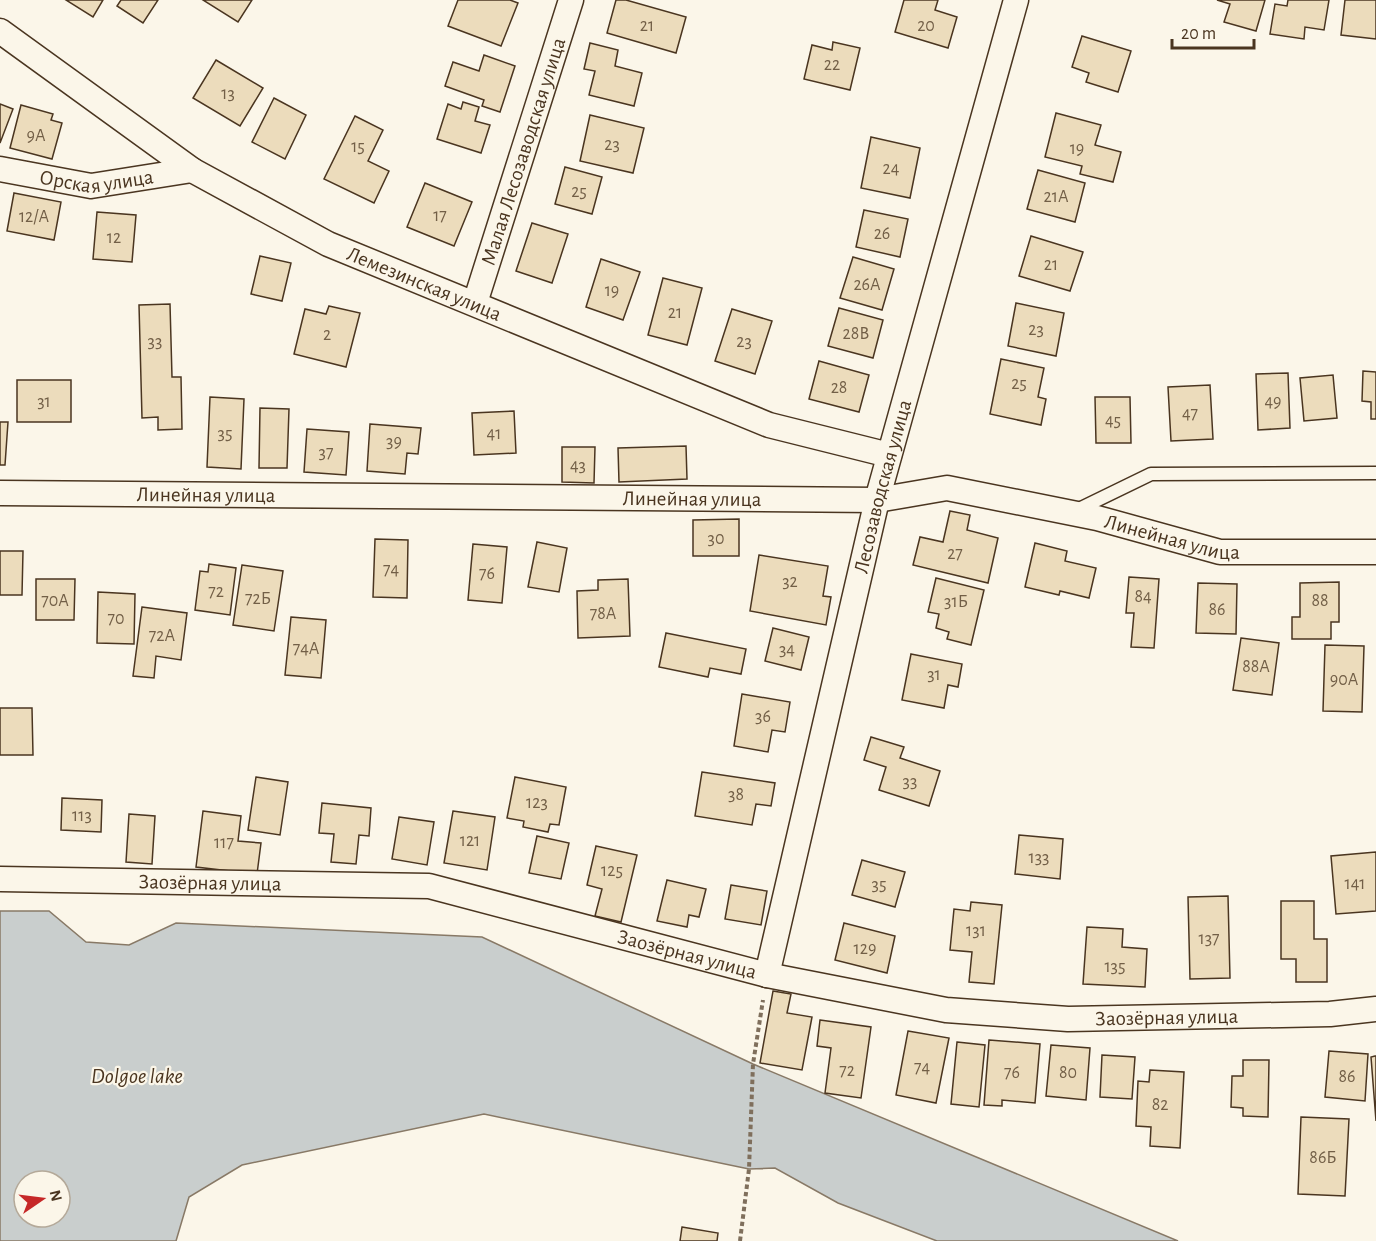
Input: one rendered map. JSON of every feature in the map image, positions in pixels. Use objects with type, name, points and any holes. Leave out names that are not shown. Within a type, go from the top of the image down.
[{"type":"street","name":"Малая Лесозаводская улица","points":[[475,303],[571,0]]},
{"type":"street","name":"Лесозаводская улица","points":[[767,975],[877,500],[1016,0]]},
{"type":"street","name":"Лемезинская улица","points":[[0,31],[192,170],[328,243],[768,425],[889,455]]},
{"type":"street","name":"Орская улица","points":[[0,169],[90,186],[192,170]]},
{"type":"street","name":"Линейная улица","points":[[0,493],[877,500],[948,488],[1097,518],[1220,552],[1376,552]]},
{"type":"street","name":"Заозёрная улица","points":[[0,879],[429,886],[767,975],[946,1010],[1068,1019],[1330,1014],[1376,1009]]},
{"type":"lane","points":[[1071,513],[1151,474],[1376,473]]},
{"type":"path","points":[[740,1241],[749,1169],[753,1064],[767,975]]},
{"type":"water","name":"Dolgoe lake","points":[[0,911],[49,911],[86,942],[129,945],[176,923],[482,937],[753,1064],[1178,1241],[937,1241],[838,1203],[775,1168],[749,1169],[484,1114],[242,1165],[189,1197],[176,1241],[0,1241]]},
{"type":"building","points":[[66,0],[103,0],[93,17]]},
{"type":"building","points":[[121,0],[158,0],[143,23],[117,6]]},
{"type":"building","points":[[203,0],[252,0],[238,22]]},
{"type":"building","points":[[458,0],[510,0],[518,3],[501,46],[448,26]]},
{"type":"building","points":[[616,0],[626,0],[686,17],[676,53],[607,33]]},
{"type":"building","points":[[904,0],[938,0],[935,10],[957,17],[948,48],[895,32]]},
{"type":"building","points":[[1217,0],[1265,0],[1256,31],[1224,22],[1230,4]]},
{"type":"building","points":[[1288,0],[1329,0],[1324,30],[1305,27],[1304,39],[1270,34],[1275,4],[1287,6]]},
{"type":"building","points":[[1345,0],[1376,0],[1376,39],[1341,35]]},
{"type":"building","points":[[1082,36],[1131,51],[1118,92],[1086,82],[1089,73],[1072,67]]},
{"type":"building","points":[[833,42],[860,48],[850,90],[804,79],[812,45],[832,50]]},
{"type":"building","points":[[590,43],[618,50],[615,66],[642,73],[634,106],[589,95],[595,71],[584,69]]},
{"type":"building","points":[[484,55],[515,66],[500,112],[482,106],[484,100],[445,86],[453,62],[479,71]]},
{"type":"building","points":[[216,60],[263,88],[240,126],[193,98]]},
{"type":"building","points":[[274,98],[306,115],[285,159],[252,142]]},
{"type":"building","points":[[463,102],[479,107],[475,121],[490,125],[481,153],[437,139],[448,104],[461,109]]},
{"type":"building","points":[[0,104],[13,109],[0,143]]},
{"type":"building","points":[[21,105],[53,114],[51,120],[62,123],[52,159],[10,148]]},
{"type":"building","points":[[1056,113],[1101,125],[1095,145],[1121,152],[1113,182],[1080,174],[1082,166],[1045,157]]},
{"type":"building","points":[[590,115],[644,128],[633,173],[580,161]]},
{"type":"building","points":[[355,116],[383,130],[368,161],[389,171],[374,203],[324,179]]},
{"type":"building","points":[[871,137],[920,148],[910,198],[861,188]]},
{"type":"building","points":[[565,167],[602,177],[592,214],[555,204]]},
{"type":"building","points":[[1038,170],[1085,183],[1075,222],[1027,209]]},
{"type":"building","points":[[425,183],[472,202],[454,246],[407,227]]},
{"type":"building","points":[[14,193],[61,202],[54,240],[7,231]]},
{"type":"building","points":[[864,210],[908,219],[900,257],[856,247]]},
{"type":"building","points":[[97,212],[136,215],[132,262],[93,259]]},
{"type":"building","points":[[532,223],[568,234],[552,283],[516,271]]},
{"type":"building","points":[[1031,236],[1083,252],[1070,291],[1019,276]]},
{"type":"building","points":[[260,256],[291,263],[282,301],[251,294]]},
{"type":"building","points":[[853,257],[894,269],[882,310],[840,298]]},
{"type":"building","points":[[601,259],[640,272],[623,320],[586,307]]},
{"type":"building","points":[[663,278],[702,288],[687,345],[648,335]]},
{"type":"building","points":[[1016,303],[1064,313],[1056,356],[1008,346]]},
{"type":"building","points":[[170,304],[172,377],[181,377],[182,429],[158,430],[158,417],[142,418],[139,305]]},
{"type":"building","points":[[329,306],[360,313],[346,367],[294,354],[305,309],[326,314]]},
{"type":"building","points":[[839,308],[883,320],[873,358],[828,346]]},
{"type":"building","points":[[732,309],[772,321],[755,374],[715,361]]},
{"type":"building","points":[[1001,359],[1044,368],[1038,397],[1046,399],[1041,425],[990,414]]},
{"type":"building","points":[[819,361],[869,375],[859,412],[809,399]]},
{"type":"building","points":[[1363,371],[1376,372],[1376,419],[1371,419],[1371,402],[1362,401]]},
{"type":"building","points":[[1288,373],[1290,428],[1258,430],[1256,374]]},
{"type":"building","points":[[1333,375],[1337,418],[1304,421],[1300,378]]},
{"type":"building","points":[[17,380],[71,380],[71,422],[17,422]]},
{"type":"building","points":[[1210,385],[1213,439],[1171,441],[1168,387]]},
{"type":"building","points":[[210,397],[244,399],[241,469],[207,467]]},
{"type":"building","points":[[1095,397],[1130,397],[1131,443],[1096,443]]},
{"type":"building","points":[[260,408],[289,409],[287,468],[259,468]]},
{"type":"building","points":[[514,411],[516,453],[474,455],[472,413]]},
{"type":"building","points":[[0,422],[8,422],[5,465],[0,465]]},
{"type":"building","points":[[370,424],[421,428],[418,454],[407,453],[405,474],[367,471]]},
{"type":"building","points":[[307,429],[349,432],[346,475],[304,472]]},
{"type":"building","points":[[686,446],[687,479],[619,482],[618,448]]},
{"type":"building","points":[[562,447],[595,447],[594,483],[562,482]]},
{"type":"building","points":[[950,511],[970,515],[967,530],[998,538],[988,583],[913,565],[920,537],[943,542]]},
{"type":"building","points":[[739,519],[739,556],[693,556],[693,520]]},
{"type":"building","points":[[375,539],[408,540],[407,598],[373,597]]},
{"type":"building","points":[[537,542],[567,548],[559,592],[528,587]]},
{"type":"building","points":[[1035,543],[1067,551],[1065,561],[1096,568],[1089,598],[1060,591],[1059,595],[1025,587]]},
{"type":"building","points":[[473,544],[507,547],[502,603],[468,600]]},
{"type":"building","points":[[0,551],[23,551],[22,595],[0,595]]},
{"type":"building","points":[[759,555],[828,566],[823,596],[831,597],[826,625],[750,611]]},
{"type":"building","points":[[209,564],[236,568],[230,615],[195,610],[200,571],[208,572]]},
{"type":"building","points":[[242,565],[283,571],[274,631],[233,625]]},
{"type":"building","points":[[1129,577],[1159,579],[1154,648],[1131,647],[1134,613],[1126,613]]},
{"type":"building","points":[[936,578],[984,590],[971,645],[947,639],[949,632],[936,628],[939,614],[928,612]]},
{"type":"building","points":[[36,579],[75,579],[74,620],[36,620]]},
{"type":"building","points":[[628,579],[630,636],[578,638],[577,591],[598,590],[598,580]]},
{"type":"building","points":[[1339,582],[1339,622],[1331,622],[1331,639],[1292,639],[1292,617],[1300,617],[1300,583]]},
{"type":"building","points":[[1198,583],[1237,584],[1236,634],[1196,633]]},
{"type":"building","points":[[98,592],[135,594],[134,644],[97,643]]},
{"type":"building","points":[[142,607],[187,613],[181,660],[156,656],[154,678],[133,676]]},
{"type":"building","points":[[291,617],[326,620],[321,678],[285,675]]},
{"type":"building","points":[[773,628],[809,637],[801,670],[765,661]]},
{"type":"building","points":[[666,633],[746,649],[741,674],[710,668],[708,677],[659,667]]},
{"type":"building","points":[[1241,638],[1279,643],[1272,695],[1233,690]]},
{"type":"building","points":[[1325,645],[1364,646],[1362,712],[1323,711]]},
{"type":"building","points":[[911,654],[962,664],[958,687],[948,685],[944,708],[902,700]]},
{"type":"building","points":[[742,694],[790,702],[785,732],[772,730],[768,752],[734,746]]},
{"type":"building","points":[[0,708],[32,708],[33,755],[0,755]]},
{"type":"building","points":[[871,737],[904,747],[900,758],[940,771],[929,806],[879,790],[886,767],[864,760]]},
{"type":"building","points":[[702,772],[775,783],[771,806],[756,804],[752,825],[695,816]]},
{"type":"building","points":[[256,777],[288,782],[280,835],[248,830]]},
{"type":"building","points":[[515,777],[566,787],[559,825],[550,824],[548,832],[523,827],[524,821],[507,818]]},
{"type":"building","points":[[62,798],[102,800],[101,832],[61,830]]},
{"type":"building","points":[[322,803],[371,808],[369,836],[359,835],[356,864],[331,862],[334,834],[319,833]]},
{"type":"building","points":[[203,811],[241,816],[238,841],[261,843],[257,874],[196,867]]},
{"type":"building","points":[[453,811],[495,817],[487,870],[444,863]]},
{"type":"building","points":[[129,814],[155,816],[152,864],[126,862]]},
{"type":"building","points":[[399,817],[434,822],[427,865],[392,859]]},
{"type":"building","points":[[1019,835],[1063,839],[1060,879],[1015,874]]},
{"type":"building","points":[[537,836],[569,843],[561,879],[529,873]]},
{"type":"building","points":[[596,846],[637,855],[621,922],[595,916],[602,889],[587,885]]},
{"type":"building","points":[[1376,852],[1376,911],[1336,914],[1331,856]]},
{"type":"building","points":[[862,860],[905,872],[895,907],[852,895]]},
{"type":"building","points":[[667,880],[706,889],[699,917],[689,915],[687,927],[657,921]]},
{"type":"building","points":[[731,885],[767,891],[761,925],[725,919]]},
{"type":"building","points":[[1228,896],[1230,978],[1190,979],[1188,897]]},
{"type":"building","points":[[1281,901],[1314,901],[1314,939],[1327,939],[1327,982],[1296,982],[1296,959],[1281,959]]},
{"type":"building","points":[[971,902],[1002,905],[994,984],[969,982],[972,952],[950,950],[954,909],[970,911]]},
{"type":"building","points":[[844,923],[895,936],[887,973],[835,960]]},
{"type":"building","points":[[1087,927],[1123,929],[1122,947],[1147,949],[1145,987],[1083,984]]},
{"type":"building","points":[[773,991],[791,994],[787,1013],[812,1017],[802,1070],[760,1063]]},
{"type":"building","points":[[820,1020],[871,1027],[861,1098],[825,1093],[831,1048],[817,1046]]},
{"type":"building","points":[[908,1031],[949,1038],[936,1103],[896,1095]]},
{"type":"building","points":[[989,1040],[1040,1044],[1035,1103],[1002,1100],[1002,1106],[984,1105]]},
{"type":"building","points":[[957,1042],[985,1045],[979,1107],[951,1104]]},
{"type":"building","points":[[1051,1045],[1090,1048],[1086,1100],[1046,1096]]},
{"type":"building","points":[[1329,1051],[1368,1054],[1365,1101],[1325,1097]]},
{"type":"building","points":[[1102,1055],[1135,1057],[1132,1099],[1100,1097]]},
{"type":"building","points":[[1376,1056],[1376,1121],[1371,1057]]},
{"type":"building","points":[[1243,1060],[1269,1060],[1268,1117],[1243,1116],[1243,1108],[1231,1107],[1232,1076],[1243,1076]]},
{"type":"building","points":[[1150,1070],[1184,1072],[1180,1148],[1150,1146],[1151,1127],[1136,1126],[1138,1081],[1149,1082]]},
{"type":"building","points":[[1301,1117],[1349,1119],[1345,1196],[1298,1194]]},
{"type":"building","points":[[682,1227],[718,1233],[717,1241],[680,1241]]}]
